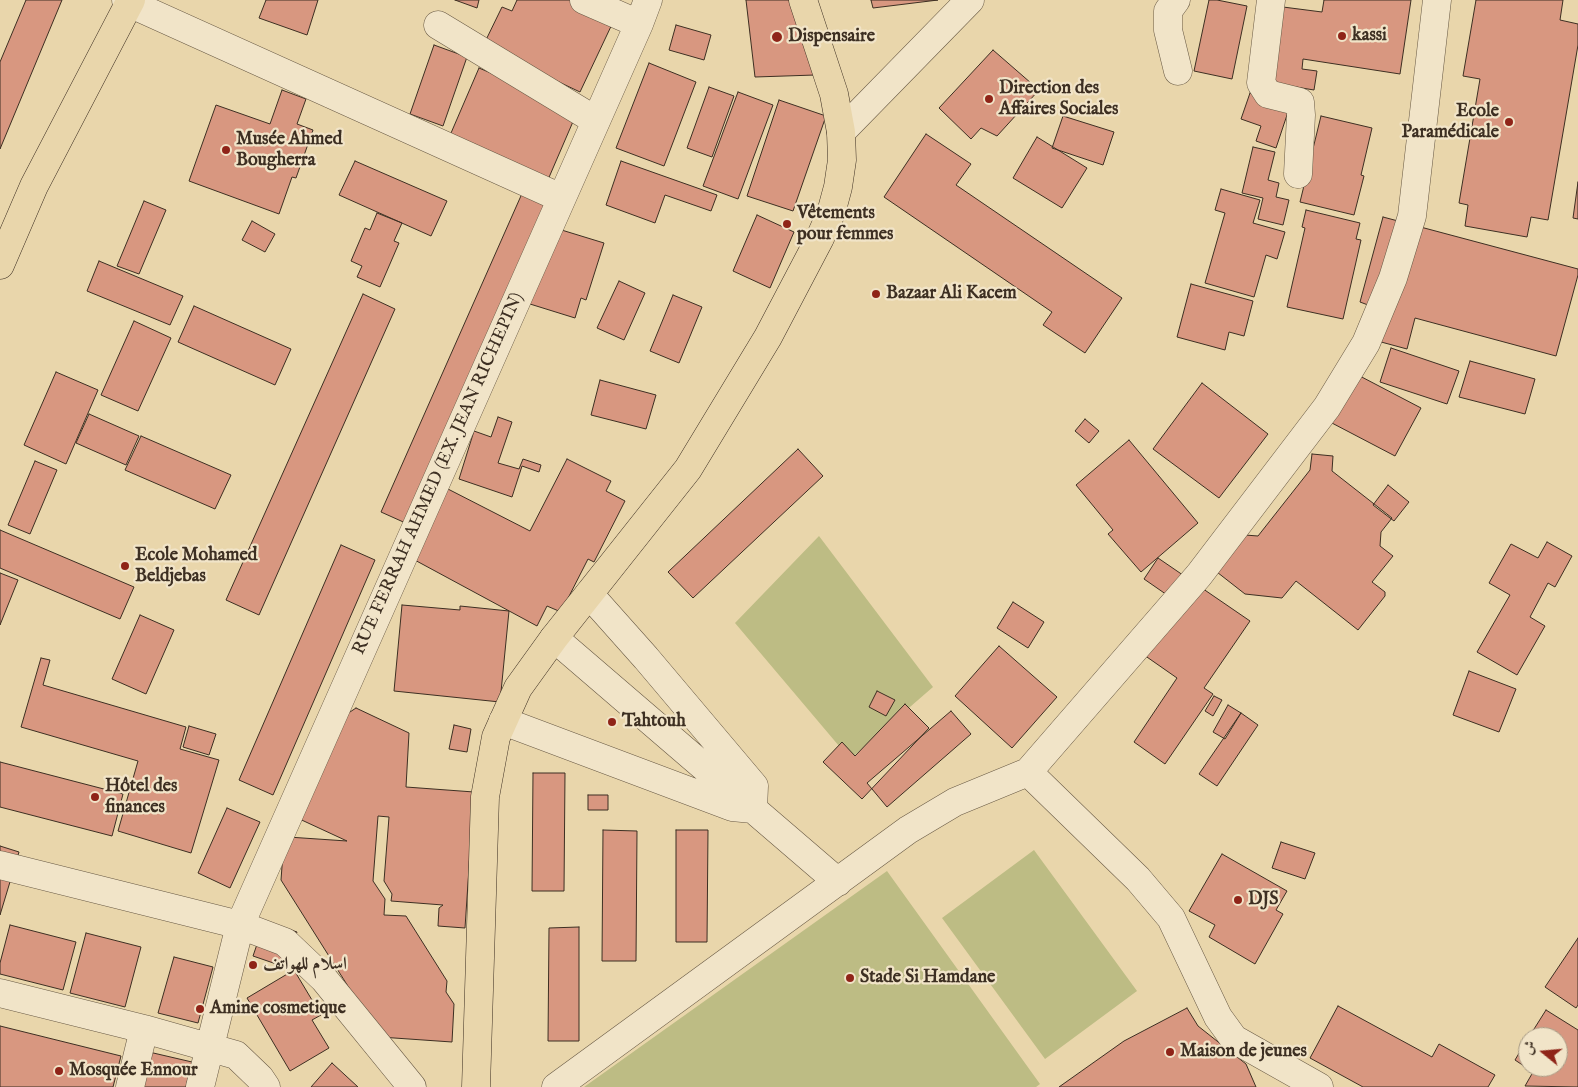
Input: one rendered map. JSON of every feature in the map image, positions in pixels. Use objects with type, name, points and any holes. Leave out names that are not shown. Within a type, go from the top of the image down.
[{"type":"main road","points":[[476,1087],[485,797],[496,737],[518,688],[588,594],[688,468],[768,337],[820,238],[831,213],[838,187],[842,160],[841,132],[834,94],[803,0]]},
{"type":"main road","points":[[0,264],[34,186],[129,1]]},
{"type":"street","points":[[584,0],[644,12]]},
{"type":"street","points":[[841,132],[970,0]]},
{"type":"street","points":[[1176,0],[1168,11],[1168,30],[1178,71]]},
{"type":"street","points":[[1271,0],[1262,83],[1268,94],[1300,102],[1298,174]]},
{"type":"street","points":[[556,1087],[908,830],[955,802],[1028,772],[1199,575],[1327,407],[1366,343],[1394,278],[1412,216],[1437,0]]},
{"type":"street","points":[[129,1],[562,198]]},
{"type":"street","name":"RUE FERRAH AHMED (EX. JEAN RICHEPIN)","points":[[200,1087],[240,925],[644,12]]},
{"type":"street","points":[[438,25],[595,120]]},
{"type":"street","points":[[588,594],[646,658],[754,786],[753,809]]},
{"type":"street","points":[[554,638],[838,882]]},
{"type":"street","points":[[503,721],[732,807],[753,809]]},
{"type":"street","points":[[1028,772],[1138,879],[1171,918],[1218,1017],[1234,1039],[1282,1077],[1319,1087]]},
{"type":"street","points":[[0,865],[240,925],[285,942],[324,980],[412,1087]]},
{"type":"street","points":[[0,993],[144,1029],[236,1055],[260,1078],[266,1087]]},
{"type":"street","points":[[130,1087],[144,1029]]},
{"type":"shaded area","points":[[819,536],[933,687],[850,759],[735,623]]},
{"type":"shaded area","points":[[1034,850],[1137,991],[1045,1059],[942,918]]},
{"type":"shaded area","name":"Stade Si Hamdane","points":[[887,871],[1040,1084],[1036,1087],[584,1087]]},
{"type":"building","points":[[26,0],[62,0],[0,149],[0,62]]},
{"type":"building","points":[[266,0],[318,0],[307,35],[259,18]]},
{"type":"building","points":[[455,0],[479,0],[477,8]]},
{"type":"building","points":[[517,0],[573,0],[614,20],[580,92],[483,46],[502,7],[512,11]]},
{"type":"building","name":"Dispensaire","points":[[746,0],[793,0],[815,75],[755,77]]},
{"type":"building","points":[[871,0],[938,0],[873,8]]},
{"type":"building","points":[[1209,0],[1247,6],[1232,79],[1194,71]]},
{"type":"building","name":"kassi","points":[[1324,0],[1411,0],[1400,74],[1303,59],[1302,69],[1317,71],[1314,90],[1272,83],[1283,7],[1322,12]]},
{"type":"building","name":"Ecole Paramédicale","points":[[1476,0],[1563,0],[1560,20],[1578,24],[1578,45],[1548,220],[1531,217],[1527,237],[1465,226],[1468,205],[1459,203],[1480,79],[1463,76]]},
{"type":"building","points":[[676,25],[711,35],[704,60],[669,50]]},
{"type":"building","points":[[434,45],[467,57],[443,126],[410,114]]},
{"type":"building","name":"Direction des Affaires Sociales","points":[[993,50],[1039,90],[997,136],[981,128],[971,139],[939,108]]},
{"type":"building","points":[[649,63],[696,82],[664,166],[616,148]]},
{"type":"building","points":[[479,68],[578,110],[547,182],[448,140]]},
{"type":"building","points":[[709,87],[734,96],[712,157],[687,148]]},
{"type":"building","points":[[282,90],[306,99],[297,124],[313,130],[296,178],[292,177],[279,214],[189,181],[216,105],[270,124]]},
{"type":"building","points":[[738,92],[773,105],[738,199],[703,186]]},
{"type":"building","points":[[1250,93],[1290,106],[1276,148],[1256,141],[1261,126],[1241,119]]},
{"type":"building","points":[[779,100],[826,116],[793,211],[747,196]]},
{"type":"building","points":[[1063,116],[1114,132],[1103,165],[1052,148]]},
{"type":"building","points":[[1321,116],[1372,128],[1361,175],[1364,176],[1354,215],[1300,202]]},
{"type":"building","points":[[926,134],[971,164],[956,185],[1122,298],[1085,353],[1043,325],[1052,312],[884,197]]},
{"type":"building","points":[[1037,137],[1087,168],[1062,208],[1013,178]]},
{"type":"building","points":[[1253,147],[1275,152],[1268,180],[1279,183],[1276,197],[1289,200],[1283,225],[1258,219],[1263,198],[1242,193]]},
{"type":"building","points":[[355,161],[447,201],[431,236],[339,195]]},
{"type":"building","points":[[621,161],[717,195],[711,211],[665,195],[655,223],[606,205]]},
{"type":"building","points":[[1578,182],[1578,219],[1573,218]]},
{"type":"building","points":[[524,189],[552,201],[410,525],[381,512]]},
{"type":"building","points":[[1221,189],[1260,200],[1253,223],[1285,232],[1277,259],[1266,255],[1254,297],[1205,283],[1225,213],[1215,210]]},
{"type":"building","points":[[144,201],[166,210],[139,274],[117,266]]},
{"type":"building","points":[[1306,210],[1360,223],[1356,239],[1361,240],[1343,319],[1287,307],[1305,228],[1302,227]]},
{"type":"building","points":[[377,213],[402,223],[394,241],[399,243],[380,287],[357,277],[362,266],[351,261],[365,228],[370,230]]},
{"type":"building","points":[[757,215],[794,232],[770,288],[733,271]]},
{"type":"building","points":[[1383,217],[1578,269],[1556,356],[1415,318],[1407,349],[1359,336],[1368,305],[1360,302]]},
{"type":"building","points":[[252,221],[275,234],[265,252],[242,240]]},
{"type":"building","points":[[555,228],[604,243],[586,300],[581,298],[575,318],[530,304]]},
{"type":"building","points":[[99,261],[183,296],[170,325],[87,291]]},
{"type":"building","points":[[619,281],[645,293],[624,340],[597,328]]},
{"type":"building","points":[[1191,284],[1253,301],[1244,336],[1229,332],[1225,350],[1177,337]]},
{"type":"building","points":[[363,294],[395,309],[259,615],[226,600]]},
{"type":"building","points":[[673,295],[702,307],[679,363],[650,351]]},
{"type":"building","points":[[194,306],[291,349],[275,385],[178,342]]},
{"type":"building","points":[[134,321],[171,338],[138,411],[101,395]]},
{"type":"building","points":[[1391,348],[1459,371],[1447,404],[1380,382]]},
{"type":"building","points":[[1470,361],[1535,379],[1525,414],[1459,397]]},
{"type":"building","points":[[56,372],[98,390],[66,464],[24,445]]},
{"type":"building","points":[[1356,374],[1421,408],[1395,456],[1330,422]]},
{"type":"building","points":[[600,380],[656,395],[646,429],[591,415]]},
{"type":"building","points":[[1202,383],[1268,434],[1219,498],[1153,449]]},
{"type":"building","points":[[89,414],[139,436],[126,465],[76,443]]},
{"type":"building","points":[[498,417],[512,422],[498,463],[519,469],[523,459],[541,465],[539,472],[522,466],[512,497],[459,479],[474,431],[491,437]]},
{"type":"building","points":[[1085,419],[1099,431],[1089,443],[1075,431]]},
{"type":"building","points":[[141,436],[231,475],[215,509],[125,470]]},
{"type":"building","points":[[1129,440],[1198,523],[1141,572],[1108,534],[1113,530],[1076,485]]},
{"type":"building","points":[[798,449],[823,476],[693,598],[668,572]]},
{"type":"building","points":[[1312,454],[1333,456],[1332,471],[1392,518],[1381,532],[1380,546],[1393,556],[1372,582],[1385,592],[1385,596],[1358,630],[1296,581],[1282,598],[1245,594],[1199,558],[1219,533],[1258,536],[1310,470]]},
{"type":"building","points":[[567,459],[611,481],[606,491],[625,501],[594,562],[588,559],[561,612],[547,606],[537,626],[411,558],[446,488],[530,531]]},
{"type":"building","points":[[35,461],[57,470],[30,534],[8,525]]},
{"type":"building","points":[[1388,485],[1409,502],[1394,521],[1373,505]]},
{"type":"building","points":[[0,530],[134,587],[120,619],[0,568]]},
{"type":"building","points":[[1547,542],[1572,556],[1555,587],[1548,583],[1530,617],[1545,626],[1517,675],[1477,652],[1510,595],[1489,583],[1511,544],[1538,558]]},
{"type":"building","points":[[341,545],[375,560],[273,795],[239,780]]},
{"type":"building","points":[[1158,558],[1250,621],[1204,688],[1213,694],[1165,764],[1134,742],[1177,678],[1134,648],[1170,597],[1144,579]]},
{"type":"building","points":[[0,573],[18,580],[0,625]]},
{"type":"building","points":[[1013,602],[1044,622],[1028,648],[997,628]]},
{"type":"building","points":[[402,605],[460,610],[460,606],[509,611],[500,702],[394,691]]},
{"type":"building","points":[[140,615],[174,630],[146,694],[112,679]]},
{"type":"building","points":[[999,646],[1057,697],[1012,748],[955,696]]},
{"type":"building","points":[[41,658],[50,660],[43,685],[186,727],[180,749],[219,760],[191,853],[118,831],[138,761],[21,727]]},
{"type":"building","points":[[1469,671],[1516,689],[1499,732],[1453,715]]},
{"type":"building","points":[[877,691],[895,700],[886,716],[869,707]]},
{"type":"building","points":[[1214,696],[1222,700],[1213,716],[1205,711]]},
{"type":"building","points":[[905,704],[929,728],[862,799],[823,762],[842,742],[855,756]]},
{"type":"building","points":[[1228,705],[1241,713],[1225,739],[1213,732]]},
{"type":"building","points":[[356,708],[409,733],[406,787],[474,792],[465,928],[438,926],[439,908],[443,905],[391,901],[392,894],[384,881],[389,817],[378,816],[373,881],[385,899],[384,915],[406,916],[447,981],[446,992],[454,1004],[452,1042],[380,1037],[281,880],[284,839],[288,837],[347,841],[293,816],[338,720]]},
{"type":"building","points":[[951,711],[971,734],[887,807],[867,783]]},
{"type":"building","points":[[1241,713],[1258,725],[1217,786],[1199,774]]},
{"type":"building","points":[[454,725],[471,729],[467,752],[449,749]]},
{"type":"building","points":[[189,726],[216,734],[209,755],[183,747]]},
{"type":"building","points":[[0,762],[123,794],[112,836],[0,807]]},
{"type":"building","points":[[533,773],[565,773],[564,891],[532,891]]},
{"type":"building","points":[[588,795],[608,795],[608,810],[588,810]]},
{"type":"building","points":[[227,808],[260,822],[230,888],[198,873]]},
{"type":"building","points":[[603,830],[637,831],[636,961],[602,961]]},
{"type":"building","points":[[676,830],[708,830],[707,942],[676,942]]},
{"type":"building","points":[[1281,842],[1315,853],[1305,879],[1272,868]]},
{"type":"building","points":[[0,846],[19,852],[0,915]]},
{"type":"building","name":"DJS","points":[[1222,854],[1287,891],[1276,910],[1283,914],[1255,964],[1209,937],[1215,925],[1189,911]]},
{"type":"building","points":[[265,921],[297,932],[285,967],[253,956]]},
{"type":"building","points":[[10,925],[76,942],[63,990],[0,974],[0,963]]},
{"type":"building","points":[[579,927],[579,1041],[548,1041],[549,928]]},
{"type":"building","points":[[86,933],[141,947],[125,1007],[70,993]]},
{"type":"building","points":[[1578,938],[1578,1005],[1576,1008],[1545,987]]},
{"type":"building","points":[[174,957],[213,967],[198,1023],[158,1013]]},
{"type":"building","points":[[294,970],[321,1015],[312,1020],[329,1048],[290,1071],[247,998]]},
{"type":"building","points":[[1338,1006],[1432,1057],[1439,1044],[1495,1075],[1488,1087],[1363,1087],[1310,1058]]},
{"type":"building","name":"Maison de jeunes","points":[[1187,1008],[1198,1026],[1246,1064],[1256,1087],[1059,1087],[1124,1041]]},
{"type":"building","points":[[1546,1010],[1578,1030],[1578,1087],[1525,1086],[1530,1077],[1568,1077],[1568,1027],[1535,1027]]},
{"type":"building","name":"Mosquée Ennour","points":[[0,1026],[121,1056],[113,1087],[0,1087]]},
{"type":"building","points":[[149,1052],[192,1062],[186,1087],[140,1087]]},
{"type":"building","points":[[332,1063],[358,1087],[311,1087]]},
{"type":"place","name":"kassi","points":[[1342,36]]},
{"type":"place","name":"Dispensaire","points":[[777,37]]},
{"type":"place","name":"Direction des Affaires Sociales","points":[[989,99]]},
{"type":"place","name":"Ecole Paramédicale","points":[[1509,122]]},
{"type":"place","name":"Musée Ahmed Bougherra","points":[[226,150]]},
{"type":"place","name":"Vêtements pour femmes","points":[[787,224]]},
{"type":"place","name":"Bazaar Ali Kacem","points":[[876,294]]},
{"type":"place","name":"Ecole Mohamed Beldjebas","points":[[125,566]]},
{"type":"place","name":"Tahtouh","points":[[612,722]]},
{"type":"place","name":"Hôtel des finances","points":[[95,797]]},
{"type":"place","name":"DJS","points":[[1238,900]]},
{"type":"place","name":"اسلام للهواتف","points":[[253,965]]},
{"type":"place","name":"Stade Si Hamdane","points":[[850,978]]},
{"type":"place","name":"Amine cosmetique","points":[[200,1009]]},
{"type":"place","name":"Maison de jeunes","points":[[1170,1052]]},
{"type":"place","name":"Mosquée Ennour","points":[[59,1071]]}]
